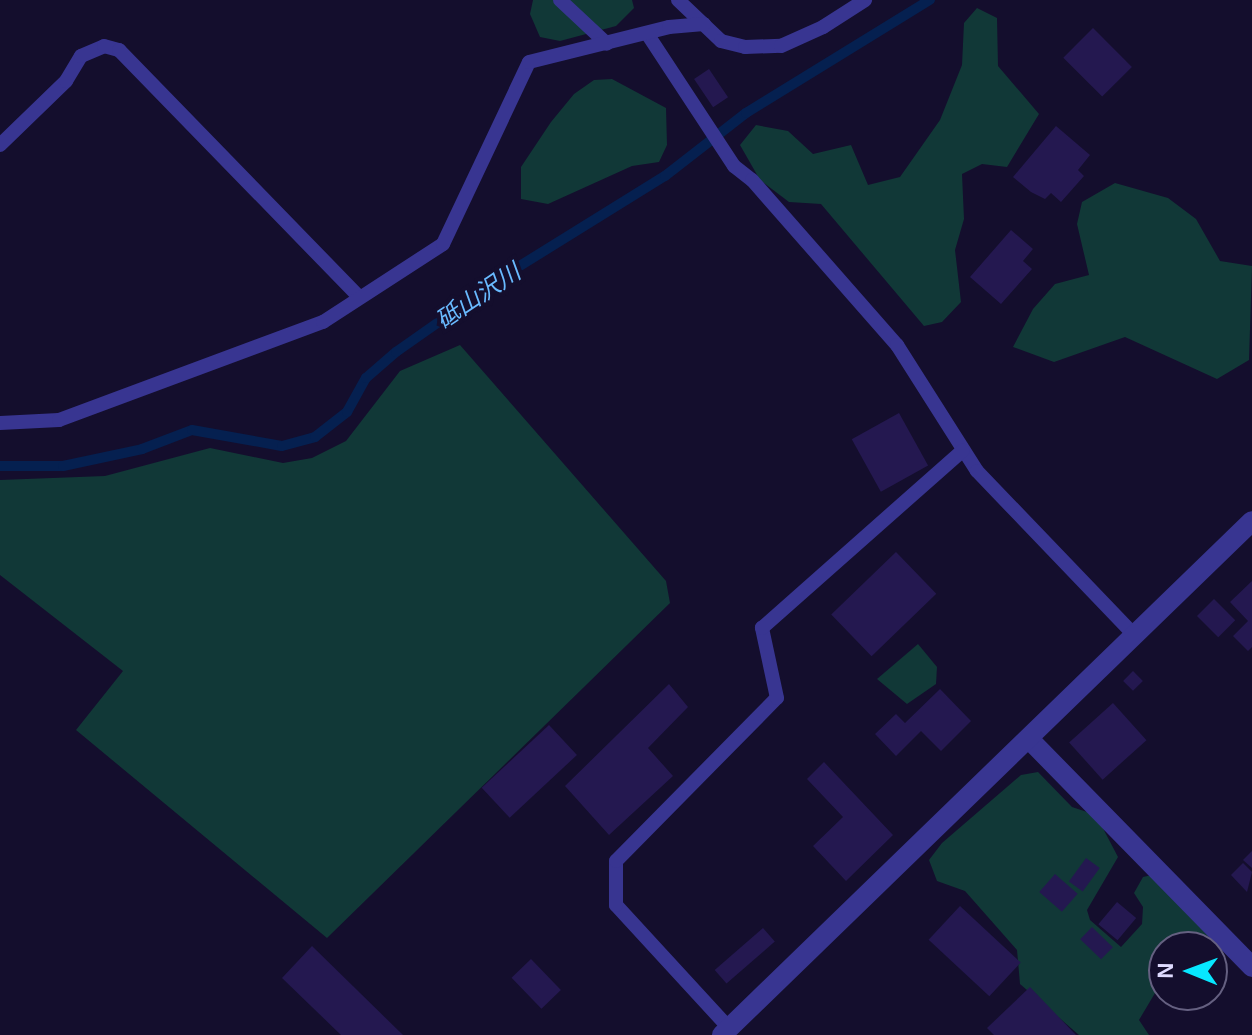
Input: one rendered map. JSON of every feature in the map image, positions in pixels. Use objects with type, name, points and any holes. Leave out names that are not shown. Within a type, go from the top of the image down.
[{"type":"street","points":[[726,1031],[1252,521]]},
{"type":"street","points":[[1029,739],[1252,967]]},
{"type":"lane","points":[[560,0],[607,44]]},
{"type":"lane","points":[[678,0],[721,41],[745,47],[781,46],[865,0]]},
{"type":"lane","points":[[0,423],[59,420],[209,367],[323,322],[443,244],[529,62],[648,35],[669,27],[704,24]]},
{"type":"lane","points":[[648,35],[699,120],[734,166],[752,180],[897,345],[963,450],[1134,635]]},
{"type":"lane","points":[[0,145],[66,81],[81,56],[104,46],[119,50],[359,297]]},
{"type":"lane","points":[[726,1031],[616,905],[616,861],[777,698],[762,628],[963,450]]},
{"type":"green space","points":[[533,0],[632,0],[634,8],[616,26],[560,41],[540,37],[530,14]]},
{"type":"green space","points":[[977,8],[997,18],[998,66],[1039,114],[1007,167],[982,164],[962,174],[964,219],[955,250],[961,302],[942,322],[924,326],[821,204],[789,202],[760,180],[740,145],[756,125],[788,131],[813,154],[851,145],[868,185],[900,177],[940,120],[962,65],[964,23]]},
{"type":"green space","points":[[612,79],[666,108],[667,145],[659,162],[632,166],[548,204],[521,199],[521,167],[551,122],[574,94],[594,80]]},
{"type":"green space","points":[[1115,183],[1168,198],[1196,219],[1220,261],[1252,266],[1249,360],[1217,379],[1125,337],[1054,362],[1013,347],[1033,309],[1055,284],[1089,275],[1077,224],[1082,202]]},
{"type":"green space","points":[[460,345],[666,581],[670,603],[327,938],[76,730],[123,671],[0,575],[0,480],[105,476],[210,448],[283,463],[312,458],[346,441],[400,371]]},
{"type":"green space","points":[[918,644],[937,667],[936,684],[907,704],[877,679]]},
{"type":"green space","points":[[1038,772],[1072,807],[1096,815],[1118,857],[1087,910],[1090,920],[1121,947],[1142,924],[1143,907],[1134,893],[1143,877],[1152,875],[1204,931],[1148,931],[1148,1005],[1139,1020],[1149,1035],[1079,1035],[1020,984],[1017,950],[965,891],[937,881],[929,860],[942,843],[1021,775]]},
{"type":"building","points":[[1093,28],[1132,67],[1102,97],[1063,58]]},
{"type":"building","points":[[709,69],[728,97],[713,107],[694,79]]},
{"type":"building","points":[[1056,126],[1090,155],[1078,170],[1084,176],[1061,202],[1051,193],[1045,199],[1031,192],[1013,177]]},
{"type":"building","points":[[1011,230],[1033,249],[1023,261],[1032,269],[1001,304],[970,277]]},
{"type":"building","points":[[899,413],[928,465],[881,492],[852,439]]},
{"type":"building","points":[[896,552],[936,594],[872,656],[831,615]]},
{"type":"building","points":[[1252,581],[1252,647],[1248,651],[1233,636],[1248,621],[1230,602]]},
{"type":"building","points":[[1214,599],[1235,620],[1218,637],[1197,616]]},
{"type":"building","points":[[1133,671],[1143,681],[1133,691],[1123,681]]},
{"type":"building","points":[[669,684],[688,707],[648,748],[673,776],[609,835],[565,786]]},
{"type":"building","points":[[940,689],[971,721],[941,751],[921,731],[896,756],[875,734],[896,714],[905,723]]},
{"type":"building","points":[[1113,703],[1146,740],[1103,780],[1069,742]]},
{"type":"building","points":[[549,725],[577,755],[510,818],[482,788]]},
{"type":"building","points":[[824,762],[893,835],[846,881],[813,846],[843,817],[807,779]]},
{"type":"building","points":[[1252,851],[1252,868],[1243,860]]},
{"type":"building","points":[[1086,858],[1100,868],[1083,891],[1069,881]]},
{"type":"building","points":[[1243,863],[1252,872],[1247,892],[1231,875]]},
{"type":"building","points":[[1055,874],[1078,894],[1062,912],[1039,892]]},
{"type":"building","points":[[1117,902],[1136,918],[1118,940],[1098,924]]},
{"type":"building","points":[[960,906],[1021,963],[989,996],[929,940]]},
{"type":"building","points":[[1092,927],[1113,947],[1101,959],[1080,939]]},
{"type":"building","points":[[763,928],[775,942],[727,984],[715,970]]},
{"type":"building","points":[[312,946],[403,1035],[341,1035],[282,978]]},
{"type":"building","points":[[531,959],[561,990],[541,1009],[512,978]]},
{"type":"building","points":[[1030,987],[1076,1035],[994,1035],[987,1028]]},
{"type":"waterway","name":"砥山沢川","points":[[0,466],[63,466],[142,449],[192,430],[282,446],[315,437],[347,412],[366,378],[396,352],[510,272],[665,176],[746,113],[930,0]]}]
